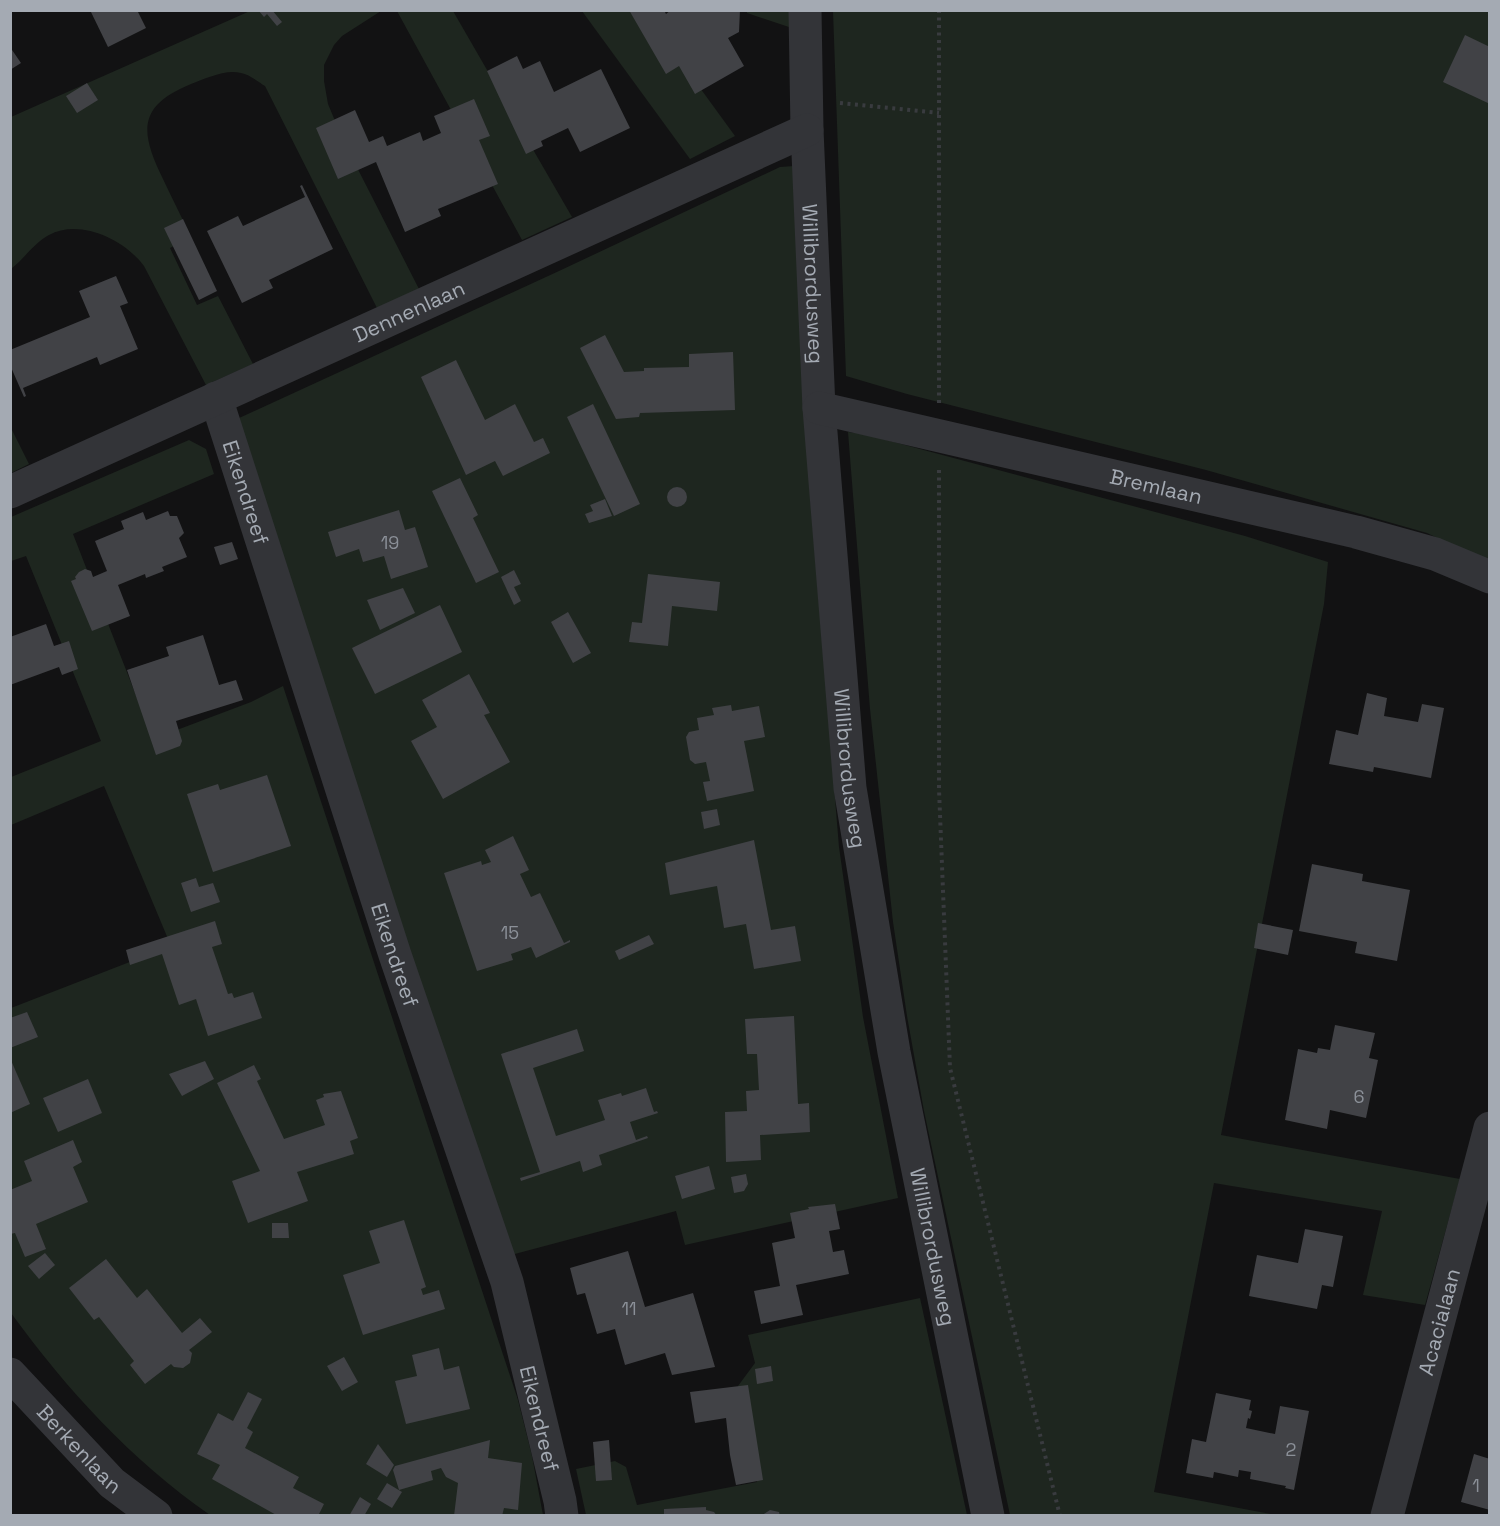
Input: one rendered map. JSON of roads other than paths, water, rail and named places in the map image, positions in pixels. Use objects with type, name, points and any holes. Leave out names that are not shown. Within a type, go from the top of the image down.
[{"type":"street","name":"Willibrordusweg","points":[[805,10],[819,408],[850,788],[894,1052],[988,1515]]},
{"type":"street","name":"Dennenlaan","points":[[10,492],[216,398],[807,115]]},
{"type":"street","name":"Eikendreef","points":[[216,398],[391,944],[507,1282],[562,1515]]},
{"type":"street","name":"Bremlaan","points":[[819,408],[1356,531],[1435,554],[1490,577]]},
{"type":"street","name":"Acacialaan","points":[[1387,1515],[1490,1128]]},
{"type":"street","name":"Berkenlaan","points":[[10,1374],[112,1483],[156,1515]]}]
